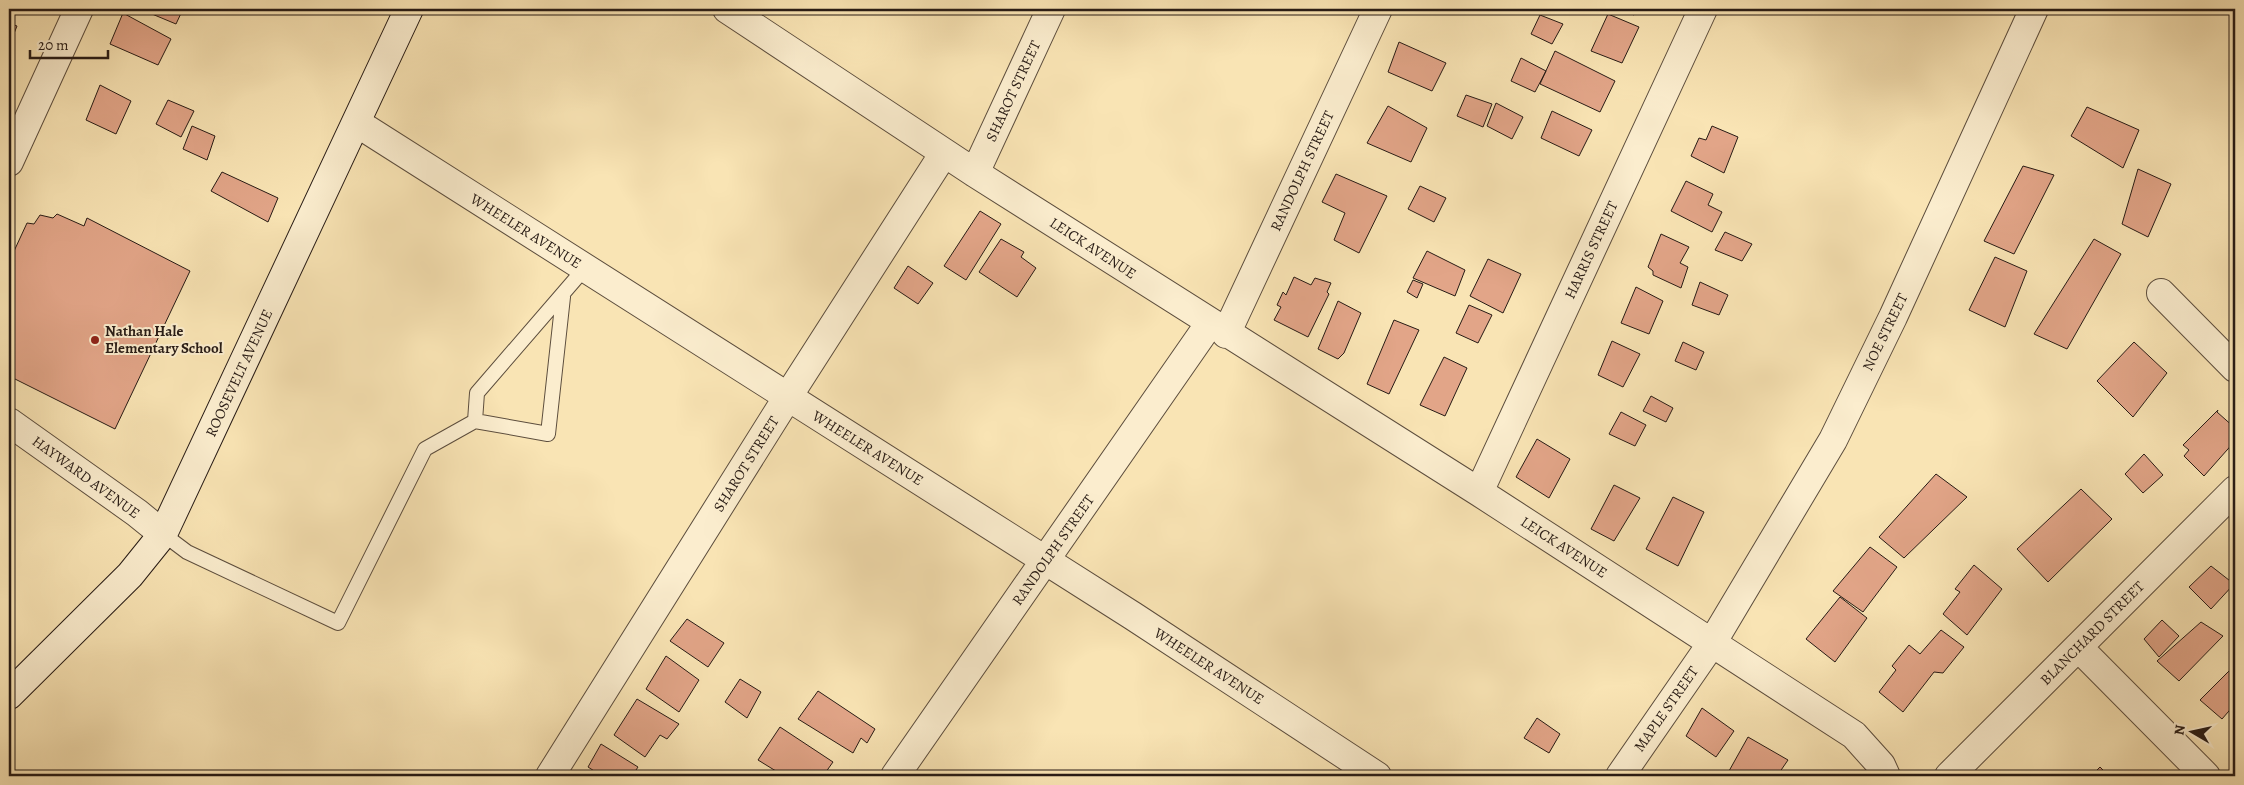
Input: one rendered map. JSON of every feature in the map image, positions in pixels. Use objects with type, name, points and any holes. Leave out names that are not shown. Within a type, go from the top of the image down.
[{"type":"street","points":[[9,162],[79,9]]},
{"type":"street","name":"ROOSEVELT AVENUE","points":[[9,696],[130,575],[163,534],[409,9]]},
{"type":"street","points":[[727,9],[944,153]]},
{"type":"street","name":"SHAROT STREET","points":[[975,173],[1051,9]]},
{"type":"street","name":"RANDOLPH STREET","points":[[895,776],[1046,560],[1218,328],[1378,9]]},
{"type":"street","name":"HARRIS STREET","points":[[1478,492],[1704,9]]},
{"type":"street","name":"NOE STREET","points":[[1712,642],[1833,440],[1893,317],[2034,9]]},
{"type":"street","name":"WHEELER AVENUE","points":[[356,123],[787,398],[1046,560],[1377,776]]},
{"type":"street","name":"LEICK AVENUE","points":[[944,153],[1478,492],[1854,735],[1881,765],[1886,776]]},
{"type":"street","name":"SHAROT STREET","points":[[550,776],[787,398],[944,153]]},
{"type":"street","points":[[2161,293],[2235,368]]},
{"type":"street","name":"HAYWARD AVENUE","points":[[9,422],[137,513],[163,534]]},
{"type":"street","name":"BLANCHARD STREET","points":[[1949,776],[2235,490]]},
{"type":"street","name":"MAPLE STREET","points":[[1620,776],[1712,642]]},
{"type":"street","points":[[2078,647],[2206,776]]},
{"type":"lane","points":[[475,421],[477,392],[585,268]]},
{"type":"lane","points":[[163,534],[187,552],[338,623],[425,449],[475,421],[548,434],[562,296]]},
{"type":"building","points":[[140,9],[183,9],[176,24]]},
{"type":"building","points":[[1622,9],[1637,9],[1634,15]]},
{"type":"building","points":[[123,13],[171,39],[158,65],[110,44]]},
{"type":"building","points":[[1608,14],[1639,27],[1622,63],[1591,51]]},
{"type":"building","points":[[1540,15],[1563,24],[1552,44],[1531,34]]},
{"type":"building","points":[[9,23],[17,26],[9,46]]},
{"type":"building","points":[[1399,42],[1446,63],[1432,91],[1388,72]]},
{"type":"building","points":[[1555,51],[1615,81],[1600,112],[1540,84]]},
{"type":"building","points":[[1521,58],[1546,71],[1535,92],[1511,81]]},
{"type":"building","points":[[100,85],[131,101],[116,134],[86,120]]},
{"type":"building","points":[[1466,95],[1492,104],[1483,127],[1457,116]]},
{"type":"building","points":[[168,100],[194,111],[181,137],[156,124]]},
{"type":"building","points":[[1496,103],[1523,117],[1512,139],[1487,126]]},
{"type":"building","points":[[1388,106],[1427,128],[1411,162],[1367,143]]},
{"type":"building","points":[[2087,107],[2139,130],[2123,168],[2071,136]]},
{"type":"building","points":[[1552,111],[1592,130],[1579,156],[1541,138]]},
{"type":"building","points":[[192,126],[215,136],[207,160],[183,149]]},
{"type":"building","points":[[1712,126],[1738,137],[1724,173],[1691,156],[1699,138],[1706,140]]},
{"type":"building","points":[[2023,166],[2054,175],[2014,254],[1984,241]]},
{"type":"building","points":[[2138,169],[2171,184],[2148,237],[2122,224]]},
{"type":"building","points":[[222,172],[278,198],[268,222],[211,191]]},
{"type":"building","points":[[1336,174],[1387,196],[1359,253],[1334,240],[1345,213],[1322,202]]},
{"type":"building","points":[[1686,181],[1713,194],[1708,205],[1722,212],[1712,232],[1671,211]]},
{"type":"building","points":[[1420,186],[1446,198],[1434,222],[1408,209]]},
{"type":"building","points":[[980,211],[1001,224],[966,280],[944,266]]},
{"type":"building","points":[[57,214],[84,226],[87,218],[190,271],[115,429],[9,376],[9,262],[27,223],[34,224],[40,215],[53,218]]},
{"type":"building","points":[[1725,232],[1752,244],[1742,261],[1715,250]]},
{"type":"building","points":[[1661,234],[1689,247],[1680,263],[1688,267],[1681,288],[1653,275],[1653,271],[1648,267]]},
{"type":"building","points":[[1001,239],[1024,252],[1021,257],[1036,268],[1017,297],[979,272]]},
{"type":"building","points":[[2094,239],[2121,254],[2067,349],[2034,334]]},
{"type":"building","points":[[1427,251],[1465,270],[1455,296],[1413,278]]},
{"type":"building","points":[[1995,257],[2027,271],[2005,327],[1969,310]]},
{"type":"building","points":[[1488,259],[1521,274],[1503,313],[1470,296]]},
{"type":"building","points":[[908,266],[933,283],[918,304],[894,288]]},
{"type":"building","points":[[1294,277],[1311,285],[1315,278],[1331,283],[1327,292],[1329,294],[1308,337],[1274,320],[1281,307],[1277,305],[1283,292],[1286,295]]},
{"type":"building","points":[[1413,280],[1423,284],[1417,298],[1407,292]]},
{"type":"building","points":[[1700,282],[1728,295],[1719,315],[1692,305]]},
{"type":"building","points":[[1636,287],[1663,301],[1649,334],[1621,323]]},
{"type":"building","points":[[1338,301],[1361,313],[1344,353],[1338,359],[1318,349]]},
{"type":"building","points":[[1469,305],[1492,315],[1478,343],[1456,333]]},
{"type":"building","points":[[1394,320],[1419,330],[1389,394],[1367,384]]},
{"type":"building","points":[[1612,341],[1640,354],[1623,387],[1598,375]]},
{"type":"building","points":[[1683,342],[1704,352],[1696,370],[1675,361]]},
{"type":"building","points":[[2134,342],[2167,373],[2133,417],[2097,381]]},
{"type":"building","points":[[1444,357],[1467,368],[1445,416],[1420,405]]},
{"type":"building","points":[[1651,396],[1673,408],[1666,422],[1643,411]]},
{"type":"building","points":[[2218,410],[2217,412],[2235,428],[2235,441],[2204,476],[2184,456],[2189,450],[2183,445]]},
{"type":"building","points":[[1621,412],[1646,425],[1635,446],[1609,434]]},
{"type":"building","points":[[1537,439],[1570,459],[1549,498],[1516,477]]},
{"type":"building","points":[[2144,454],[2163,475],[2143,493],[2125,474]]},
{"type":"building","points":[[1936,474],[1967,497],[1904,558],[1879,537]]},
{"type":"building","points":[[1614,485],[1640,498],[1614,541],[1591,529]]},
{"type":"building","points":[[2081,489],[2112,519],[2048,582],[2017,549]]},
{"type":"building","points":[[1673,497],[1704,512],[1678,566],[1646,549]]},
{"type":"building","points":[[1870,547],[1897,567],[1863,612],[1833,591]]},
{"type":"building","points":[[1974,565],[2002,589],[1967,635],[1943,614],[1960,592],[1955,589]]},
{"type":"building","points":[[2211,566],[2234,584],[2211,609],[2189,587]]},
{"type":"building","points":[[1840,597],[1867,618],[1835,662],[1806,639]]},
{"type":"building","points":[[687,619],[724,643],[708,667],[670,641]]},
{"type":"building","points":[[2162,620],[2179,636],[2159,657],[2144,639]]},
{"type":"building","points":[[2201,622],[2223,636],[2179,681],[2157,661]]},
{"type":"building","points":[[1941,630],[1964,647],[1943,673],[1934,672],[1903,712],[1879,692],[1896,670],[1892,666],[1909,645],[1920,654]]},
{"type":"building","points":[[666,656],[699,680],[679,712],[646,689]]},
{"type":"building","points":[[2233,667],[2235,704],[2222,719],[2200,700]]},
{"type":"building","points":[[740,679],[761,692],[747,718],[725,702]]},
{"type":"building","points":[[818,691],[875,729],[867,743],[861,738],[853,753],[798,719]]},
{"type":"building","points":[[637,699],[679,724],[667,739],[660,735],[645,757],[614,735]]},
{"type":"building","points":[[1702,708],[1734,731],[1716,757],[1686,736]]},
{"type":"building","points":[[1537,718],[1560,734],[1549,753],[1524,738]]},
{"type":"building","points":[[780,727],[833,762],[823,776],[784,776],[758,760]]},
{"type":"building","points":[[1748,737],[1788,760],[1777,776],[1737,776],[1729,771]]},
{"type":"building","points":[[601,744],[638,767],[632,776],[602,776],[588,767]]},
{"type":"building","points":[[2100,767],[2109,776],[2091,776]]},
{"type":"place","name":"Nathan Hale Elementary School","points":[[95,340]]}]
